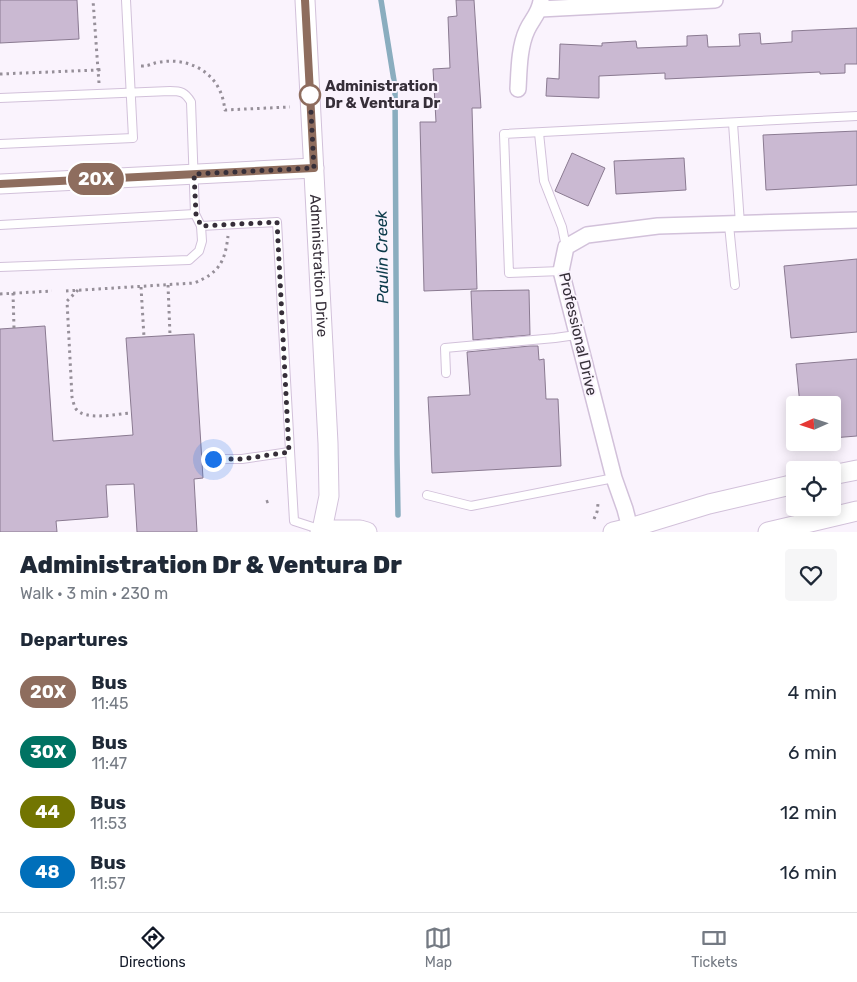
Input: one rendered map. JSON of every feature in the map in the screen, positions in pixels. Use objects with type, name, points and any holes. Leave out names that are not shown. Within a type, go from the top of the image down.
[{"type":"street","name":"Administration Drive","points":[[305,0],[328,443],[329,496],[322,531]]},
{"type":"street","points":[[518,89],[520,57],[526,30],[541,5],[715,0]]},
{"type":"street","points":[[0,184],[314,168]]},
{"type":"street","points":[[566,247],[587,235],[658,226],[857,220]]},
{"type":"street","name":"Professional Drive","points":[[566,247],[560,271],[614,478],[625,509],[625,531]]},
{"type":"street","points":[[841,473],[857,470]]},
{"type":"street","points":[[625,531],[708,504],[786,486]]},
{"type":"street","points":[[768,532],[857,511]]},
{"type":"street","points":[[322,531],[360,530],[368,532]]},
{"type":"lane","points":[[0,144],[133,138],[126,0]]},
{"type":"lane","points":[[0,98],[178,91],[187,95],[191,102],[196,214],[201,226],[202,241],[200,251],[188,260],[0,268]]},
{"type":"lane","points":[[560,271],[509,274],[504,134],[857,116]]},
{"type":"lane","points":[[733,123],[735,284]]},
{"type":"lane","points":[[538,133],[544,181],[562,227],[566,247]]},
{"type":"lane","points":[[0,225],[196,214]]},
{"type":"lane","points":[[201,226],[277,222],[294,520],[322,531]]},
{"type":"lane","points":[[446,373],[445,348],[576,335]]},
{"type":"lane","points":[[213,459],[242,459],[289,452]]},
{"type":"lane","points":[[427,495],[471,506],[614,478]]},
{"type":"path","points":[[93,0],[99,93]]},
{"type":"path","points":[[141,66],[149,66],[158,62],[176,61],[192,64],[207,73],[220,90],[226,110],[290,106]]},
{"type":"path","points":[[0,74],[104,69]]},
{"type":"path","points":[[168,285],[170,335]]},
{"type":"path","points":[[141,287],[144,337]]},
{"type":"path","points":[[78,290],[67,301],[72,397],[75,408],[83,414],[94,416],[131,413]]},
{"type":"path","points":[[0,294],[52,292]]},
{"type":"path","points":[[13,293],[14,328]]},
{"type":"path","points":[[594,520],[598,504]]},
{"type":"building","points":[[0,0],[77,0],[79,39],[0,43]]},
{"type":"building","points":[[456,0],[474,0],[481,108],[472,108],[477,289],[424,291],[420,122],[436,122],[433,69],[450,68],[448,17],[457,16]]},
{"type":"building","points":[[857,28],[857,64],[845,64],[845,73],[820,74],[820,72],[665,79],[665,73],[599,76],[599,98],[546,96],[547,78],[559,79],[560,44],[602,46],[602,43],[636,41],[637,48],[687,46],[687,36],[707,35],[708,47],[740,46],[739,34],[760,33],[761,44],[792,42],[792,31]]},
{"type":"building","points":[[857,131],[857,185],[766,190],[763,135]]},
{"type":"building","points":[[572,153],[605,168],[588,206],[555,191]]},
{"type":"building","points":[[684,158],[686,190],[616,194],[614,161]]},
{"type":"building","points":[[857,259],[857,332],[791,338],[784,266]]},
{"type":"building","points":[[529,290],[530,335],[473,340],[471,291]]},
{"type":"building","points":[[45,326],[53,441],[133,435],[126,338],[194,334],[203,478],[194,479],[197,532],[137,532],[134,484],[106,485],[108,517],[56,521],[57,532],[0,532],[0,329]]},
{"type":"building","points":[[538,346],[539,360],[544,359],[546,399],[558,399],[561,466],[432,473],[428,397],[470,395],[467,352]]},
{"type":"building","points":[[857,359],[857,436],[841,437],[841,396],[799,396],[796,364]]},
{"type":"waterway","name":"Paulin Creek","points":[[381,0],[395,87],[398,515]]},
{"type":"bus line","name":"20X","points":[[0,184],[314,168],[305,0]]},
{"type":"place","name":"Administration Dr & Ventura Dr","points":[[310,95]]},
{"type":"route","points":[[213,459],[242,459],[289,452],[277,222],[201,226],[196,214],[194,174],[314,168],[310,95]]}]
